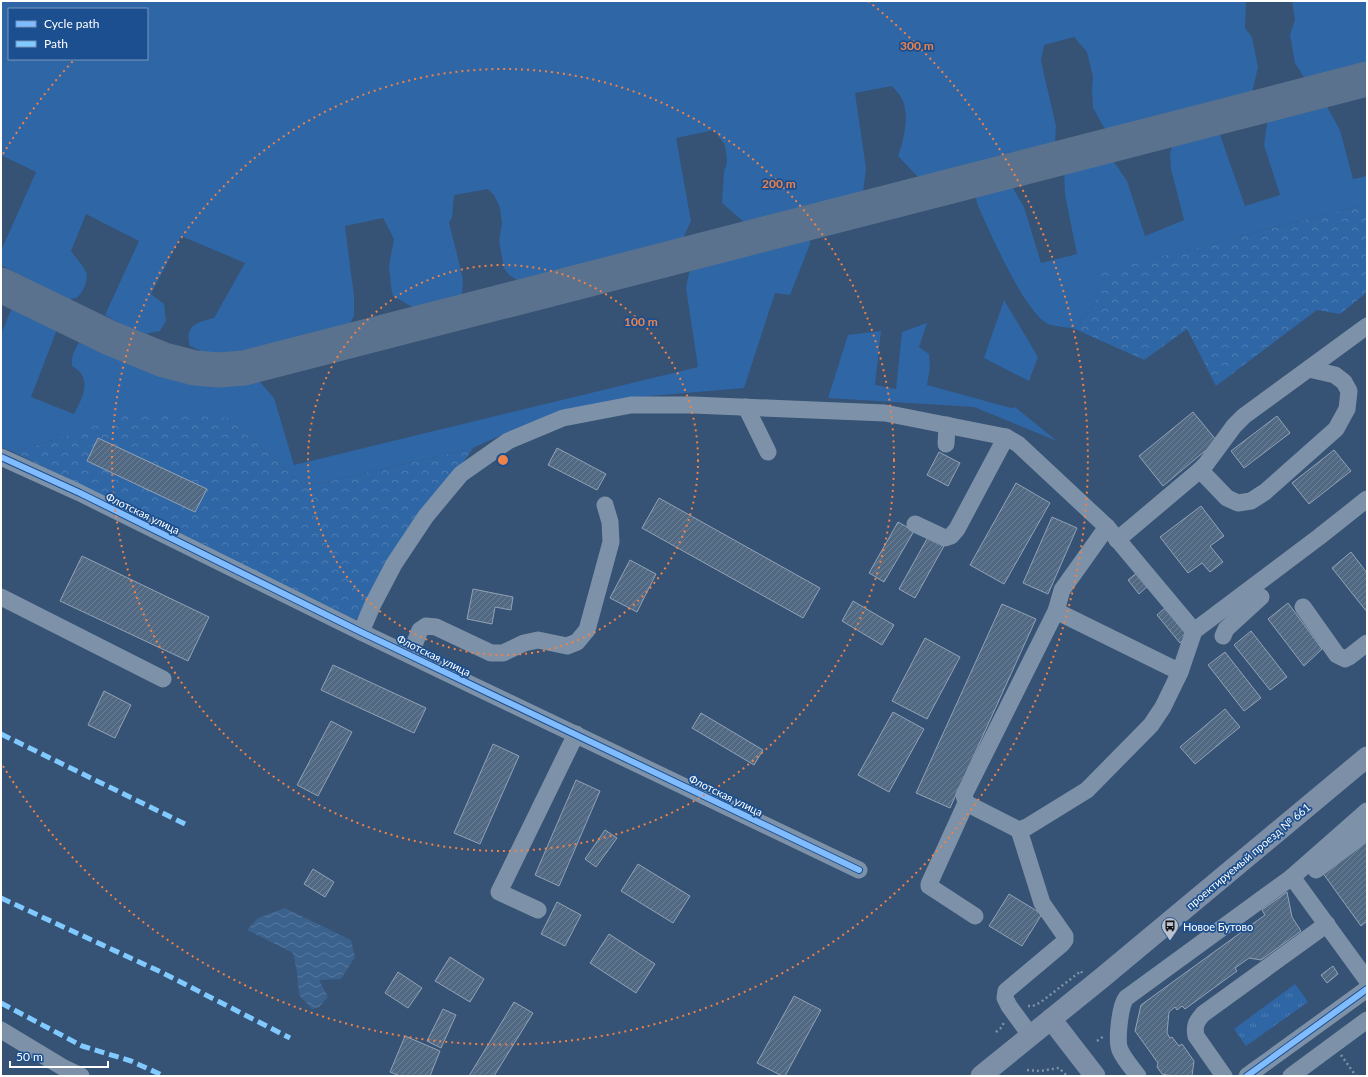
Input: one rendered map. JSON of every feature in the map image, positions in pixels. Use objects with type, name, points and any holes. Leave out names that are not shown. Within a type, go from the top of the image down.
[{"type":"main road","name":"проектируемый проезд № 661","points":[[981,1076],[1109,972],[1367,757]]},
{"type":"main road","points":[[1051,1019],[1095,1076]]},
{"type":"street","points":[[975,916],[929,886],[929,884],[966,803],[964,795],[1056,611],[1062,590],[1112,534],[1200,470],[1234,426],[1244,416],[1367,326]]},
{"type":"street","points":[[1200,470],[1228,498],[1238,503],[1251,501],[1265,492],[1336,429],[1347,409],[1349,391],[1344,382],[1335,375],[1308,369]]},
{"type":"street","points":[[361,632],[373,604],[394,564],[426,516],[461,474],[508,441],[563,418],[631,405],[693,405],[886,413],[1006,437],[1018,444],[1112,534],[1194,631]]},
{"type":"street","points":[[746,407],[768,452]]},
{"type":"street","points":[[946,444],[947,425]]},
{"type":"street","points":[[915,524],[945,538],[951,536],[957,529],[1006,437]]},
{"type":"street","name":"Флотская улица","points":[[1,457],[80,493],[361,632],[859,870]]},
{"type":"street","points":[[1223,636],[1226,629],[1261,597],[1319,537],[1367,499]]},
{"type":"street","points":[[410,655],[420,630],[426,626],[436,627],[491,653],[503,653],[524,643],[538,640],[567,646],[577,642],[587,630],[611,542],[610,522],[605,505]]},
{"type":"street","points":[[1,597],[163,679]]},
{"type":"street","points":[[1018,830],[1027,827],[1087,790],[1151,725],[1163,707],[1180,672],[1194,631],[1261,597]]},
{"type":"street","points":[[1303,607],[1337,655],[1341,658],[1345,659],[1349,657],[1367,643]]},
{"type":"street","points":[[1056,611],[1180,672]]},
{"type":"street","points":[[538,910],[499,892],[576,734]]},
{"type":"street","points":[[966,803],[1018,830],[1042,903],[1065,936],[1065,940],[1062,944],[1006,991],[1005,998],[1009,1006],[1031,1036]]},
{"type":"street","points":[[1295,880],[1367,811]]},
{"type":"street","points":[[1138,1076],[1122,1054],[1118,1045],[1122,1007],[1126,998],[1295,880],[1367,832]]},
{"type":"street","points":[[1295,880],[1367,980]]},
{"type":"street","points":[[1224,1076],[1196,1036],[1196,1021],[1203,1014],[1327,924]]},
{"type":"street","points":[[1246,1076],[1367,989]]},
{"type":"street","points":[[1291,1076],[1367,1020]]},
{"type":"street","points":[[1,1030],[59,1072],[81,1076]]},
{"type":"path","points":[[1022,1003],[1027,1006],[1033,1006],[1041,1002],[1081,971],[1082,973]]},
{"type":"path","points":[[1333,1045],[1356,1076]]},
{"type":"path","points":[[1027,1070],[1040,1072],[1059,1068],[1067,1076]]},
{"type":"green space","points":[[1,1],[1246,1],[1245,28],[1252,37],[1258,67],[1252,93],[1106,131],[1093,108],[1093,77],[1087,52],[1074,37],[1044,45],[1041,61],[1056,126],[1055,144],[919,178],[898,156],[904,135],[906,120],[906,113],[900,95],[892,86],[855,93],[866,168],[863,192],[745,223],[722,203],[724,172],[727,162],[725,145],[714,130],[676,138],[691,221],[682,241],[520,282],[509,275],[504,268],[499,241],[502,224],[500,208],[494,195],[488,189],[454,195],[452,218],[449,222],[463,279],[462,296],[414,308],[393,296],[389,266],[394,239],[383,218],[345,226],[354,296],[354,316],[349,325],[251,350],[221,354],[201,351],[190,346],[189,333],[198,323],[214,318],[245,263],[181,236],[151,294],[164,304],[166,321],[160,331],[140,335],[105,315],[139,241],[86,214],[71,251],[87,275],[85,286],[76,298],[66,299],[1,265],[1,251],[36,172],[1,155]]},
{"type":"green space","points":[[1292,1],[1367,1],[1367,63],[1305,79],[1295,63],[1290,35],[1295,20]]},
{"type":"green space","points":[[1325,103],[1340,130],[1353,179],[1367,176],[1367,204],[1101,272],[1095,302],[1075,329],[1048,324],[1039,317],[1018,288],[1008,270],[978,206],[975,195],[984,189],[1010,183],[1024,207],[1041,263],[1077,254],[1065,195],[1064,169],[1110,156],[1127,181],[1145,236],[1184,220],[1171,169],[1170,153],[1174,140],[1218,129],[1245,206],[1280,195],[1264,145],[1268,116]]},
{"type":"green space","points":[[1367,204],[1367,293],[1340,314],[1317,310],[1216,386],[1187,329],[1144,360],[1075,329],[1095,302],[1100,272]]},
{"type":"green space","points":[[804,235],[810,238],[810,244],[790,295],[775,293],[744,388],[627,398],[515,429],[473,448],[305,487],[228,418],[57,439],[13,452],[1,447],[1,334],[14,303],[53,320],[56,332],[31,397],[74,414],[83,395],[85,385],[81,374],[72,366],[72,359],[81,340],[87,338],[92,339],[137,362],[170,373],[206,380],[248,378],[252,383],[259,381],[274,398],[294,465],[698,367],[686,288],[689,273],[698,263]]},
{"type":"green space","points":[[1004,300],[1038,357],[1029,381],[984,358]]},
{"type":"green space","points":[[927,323],[919,347],[929,354],[930,368],[927,385],[1011,408],[1015,407],[1057,441],[974,407],[828,398],[848,335],[881,331],[875,385],[896,389],[902,332]]},
{"type":"green space","points":[[138,411],[228,418],[305,487],[473,448],[356,620],[13,452],[57,439]]},
{"type":"green space","points":[[1295,984],[1308,1002],[1246,1046],[1234,1029]]},
{"type":"water","points":[[285,908],[351,940],[355,957],[341,979],[319,980],[328,997],[319,1007],[312,1009],[299,995],[297,972],[293,953],[247,930],[258,918]]},
{"type":"building","points":[[1193,412],[1217,441],[1163,486],[1139,456]]},
{"type":"building","points":[[1277,416],[1290,433],[1244,468],[1231,451]]},
{"type":"building","points":[[98,438],[207,489],[195,512],[87,461]]},
{"type":"building","points":[[557,448],[606,474],[597,490],[548,465]]},
{"type":"building","points":[[1334,450],[1351,471],[1309,504],[1292,483]]},
{"type":"building","points":[[939,452],[960,463],[948,486],[927,475]]},
{"type":"building","points":[[1016,483],[1050,503],[1004,584],[970,565]]},
{"type":"building","points":[[659,498],[820,588],[803,618],[642,528]]},
{"type":"building","points":[[1201,506],[1224,536],[1210,546],[1223,562],[1210,572],[1202,563],[1188,573],[1160,537]]},
{"type":"building","points":[[1052,517],[1077,528],[1048,594],[1023,583]]},
{"type":"building","points":[[898,522],[914,531],[884,582],[869,573]]},
{"type":"building","points":[[928,537],[944,546],[915,598],[899,589]]},
{"type":"building","points":[[1351,552],[1367,573],[1367,612],[1332,568]]},
{"type":"building","points":[[82,556],[209,617],[188,661],[60,601]]},
{"type":"building","points":[[630,560],[656,574],[637,612],[610,598]]},
{"type":"building","points":[[1139,571],[1150,584],[1139,594],[1128,580]]},
{"type":"building","points":[[473,589],[513,597],[511,610],[495,607],[492,624],[467,619]]},
{"type":"building","points":[[853,601],[894,625],[882,645],[842,621]]},
{"type":"building","points":[[1288,603],[1322,649],[1304,666],[1268,619]]},
{"type":"building","points":[[1002,604],[1036,619],[950,808],[916,793]]},
{"type":"building","points":[[1167,606],[1188,635],[1180,643],[1157,615]]},
{"type":"building","points":[[1251,631],[1287,677],[1270,690],[1234,645]]},
{"type":"building","points":[[925,638],[960,657],[927,719],[892,701]]},
{"type":"building","points":[[1225,652],[1261,698],[1244,711],[1208,665]]},
{"type":"building","points":[[333,665],[426,708],[414,733],[321,690]]},
{"type":"building","points":[[104,691],[131,705],[115,738],[88,725]]},
{"type":"building","points":[[1225,709],[1240,727],[1195,764],[1180,747]]},
{"type":"building","points":[[893,712],[924,729],[889,792],[858,775]]},
{"type":"building","points":[[701,713],[763,750],[754,765],[692,728]]},
{"type":"building","points":[[331,721],[352,732],[318,796],[297,785]]},
{"type":"building","points":[[493,744],[519,756],[480,844],[454,833]]},
{"type":"building","points":[[576,780],[600,791],[559,886],[535,875]]},
{"type":"building","points":[[605,830],[617,838],[596,867],[585,859]]},
{"type":"building","points":[[1367,839],[1367,921],[1361,926],[1322,872]]},
{"type":"building","points":[[638,864],[690,896],[673,923],[621,891]]},
{"type":"building","points":[[313,869],[334,882],[325,897],[304,884]]},
{"type":"building","points":[[1287,892],[1292,917],[1301,931],[1261,960],[1249,958],[1235,968],[1237,971],[1185,1009],[1182,1006],[1177,1010],[1175,1007],[1169,1012],[1167,1033],[1179,1046],[1182,1044],[1194,1061],[1192,1076],[1172,1076],[1162,1074],[1157,1067],[1158,1063],[1135,1031],[1141,1005],[1265,915],[1262,910]]},
{"type":"building","points":[[1009,894],[1042,914],[1022,946],[989,926]]},
{"type":"building","points":[[557,902],[581,915],[565,946],[541,934]]},
{"type":"building","points":[[609,934],[655,964],[636,993],[590,963]]},
{"type":"building","points":[[450,957],[484,979],[470,1002],[435,981]]},
{"type":"building","points":[[1333,966],[1338,974],[1327,983],[1321,975]]},
{"type":"building","points":[[398,972],[422,988],[408,1008],[385,993]]},
{"type":"building","points":[[794,996],[821,1010],[785,1076],[782,1076],[757,1063]]},
{"type":"building","points":[[514,1002],[533,1013],[494,1076],[469,1076]]},
{"type":"building","points":[[443,1009],[456,1015],[441,1048],[427,1041]]},
{"type":"building","points":[[405,1036],[440,1051],[430,1076],[400,1076],[390,1072]]},
{"type":"taxiway","points":[[1,285],[110,338],[164,360],[195,368],[219,370],[244,368],[1367,79]]},
{"type":"marked path","points":[[1,734],[185,824]]},
{"type":"marked path","points":[[1,898],[163,973],[290,1038]]},
{"type":"marked path","points":[[1,1003],[82,1046],[131,1061],[164,1076]]},
{"type":"cycle path","points":[[1,457],[80,493],[361,632],[859,870]]},
{"type":"cycle path","points":[[1247,1076],[1367,989]]},
{"type":"place","name":"Новое Бутово","points":[[1170,941]]}]
